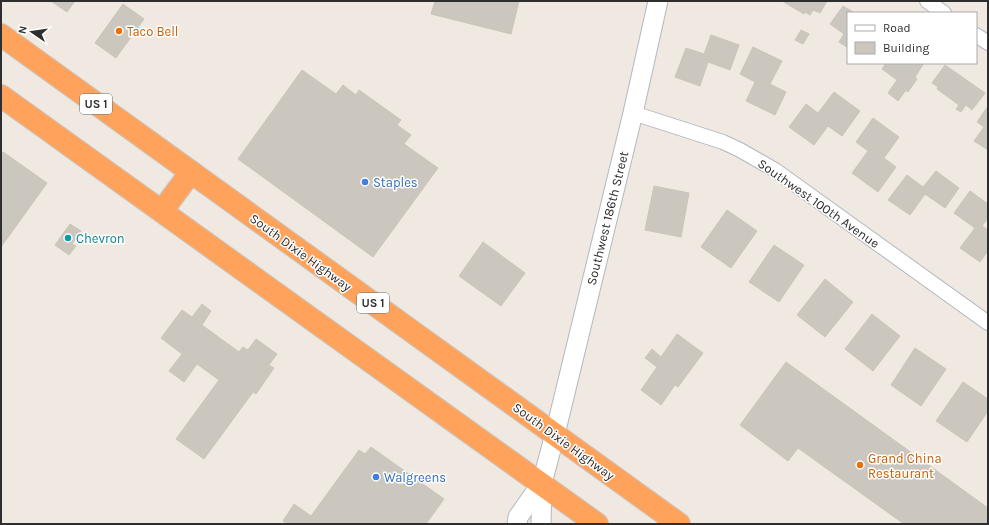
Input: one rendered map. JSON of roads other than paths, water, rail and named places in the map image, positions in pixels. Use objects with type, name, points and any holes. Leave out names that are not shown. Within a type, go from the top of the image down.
[{"type":"highway","name":"South Dixie Highway","points":[[1,35],[679,524]]},
{"type":"highway","points":[[1,96],[598,524]]},
{"type":"highway","points":[[162,212],[191,172]]},
{"type":"street","name":"Southwest 186th Street","points":[[542,483],[633,113],[658,1]]},
{"type":"street","points":[[927,1],[943,12]]},
{"type":"street","points":[[977,36],[988,43]]},
{"type":"street","name":"Southwest 100th Avenue","points":[[633,113],[723,142],[775,170],[988,324]]},
{"type":"street","points":[[517,524],[518,517],[542,483]]},
{"type":"street","points":[[541,524],[542,483]]},
{"type":"place","name":"Taco Bell","points":[[119,31]]},
{"type":"place","name":"Staples","points":[[365,182]]},
{"type":"place","name":"Chevron","points":[[68,238]]},
{"type":"place","name":"Grand China Restaurant","points":[[860,465]]},
{"type":"place","name":"Walgreens","points":[[376,477]]}]
